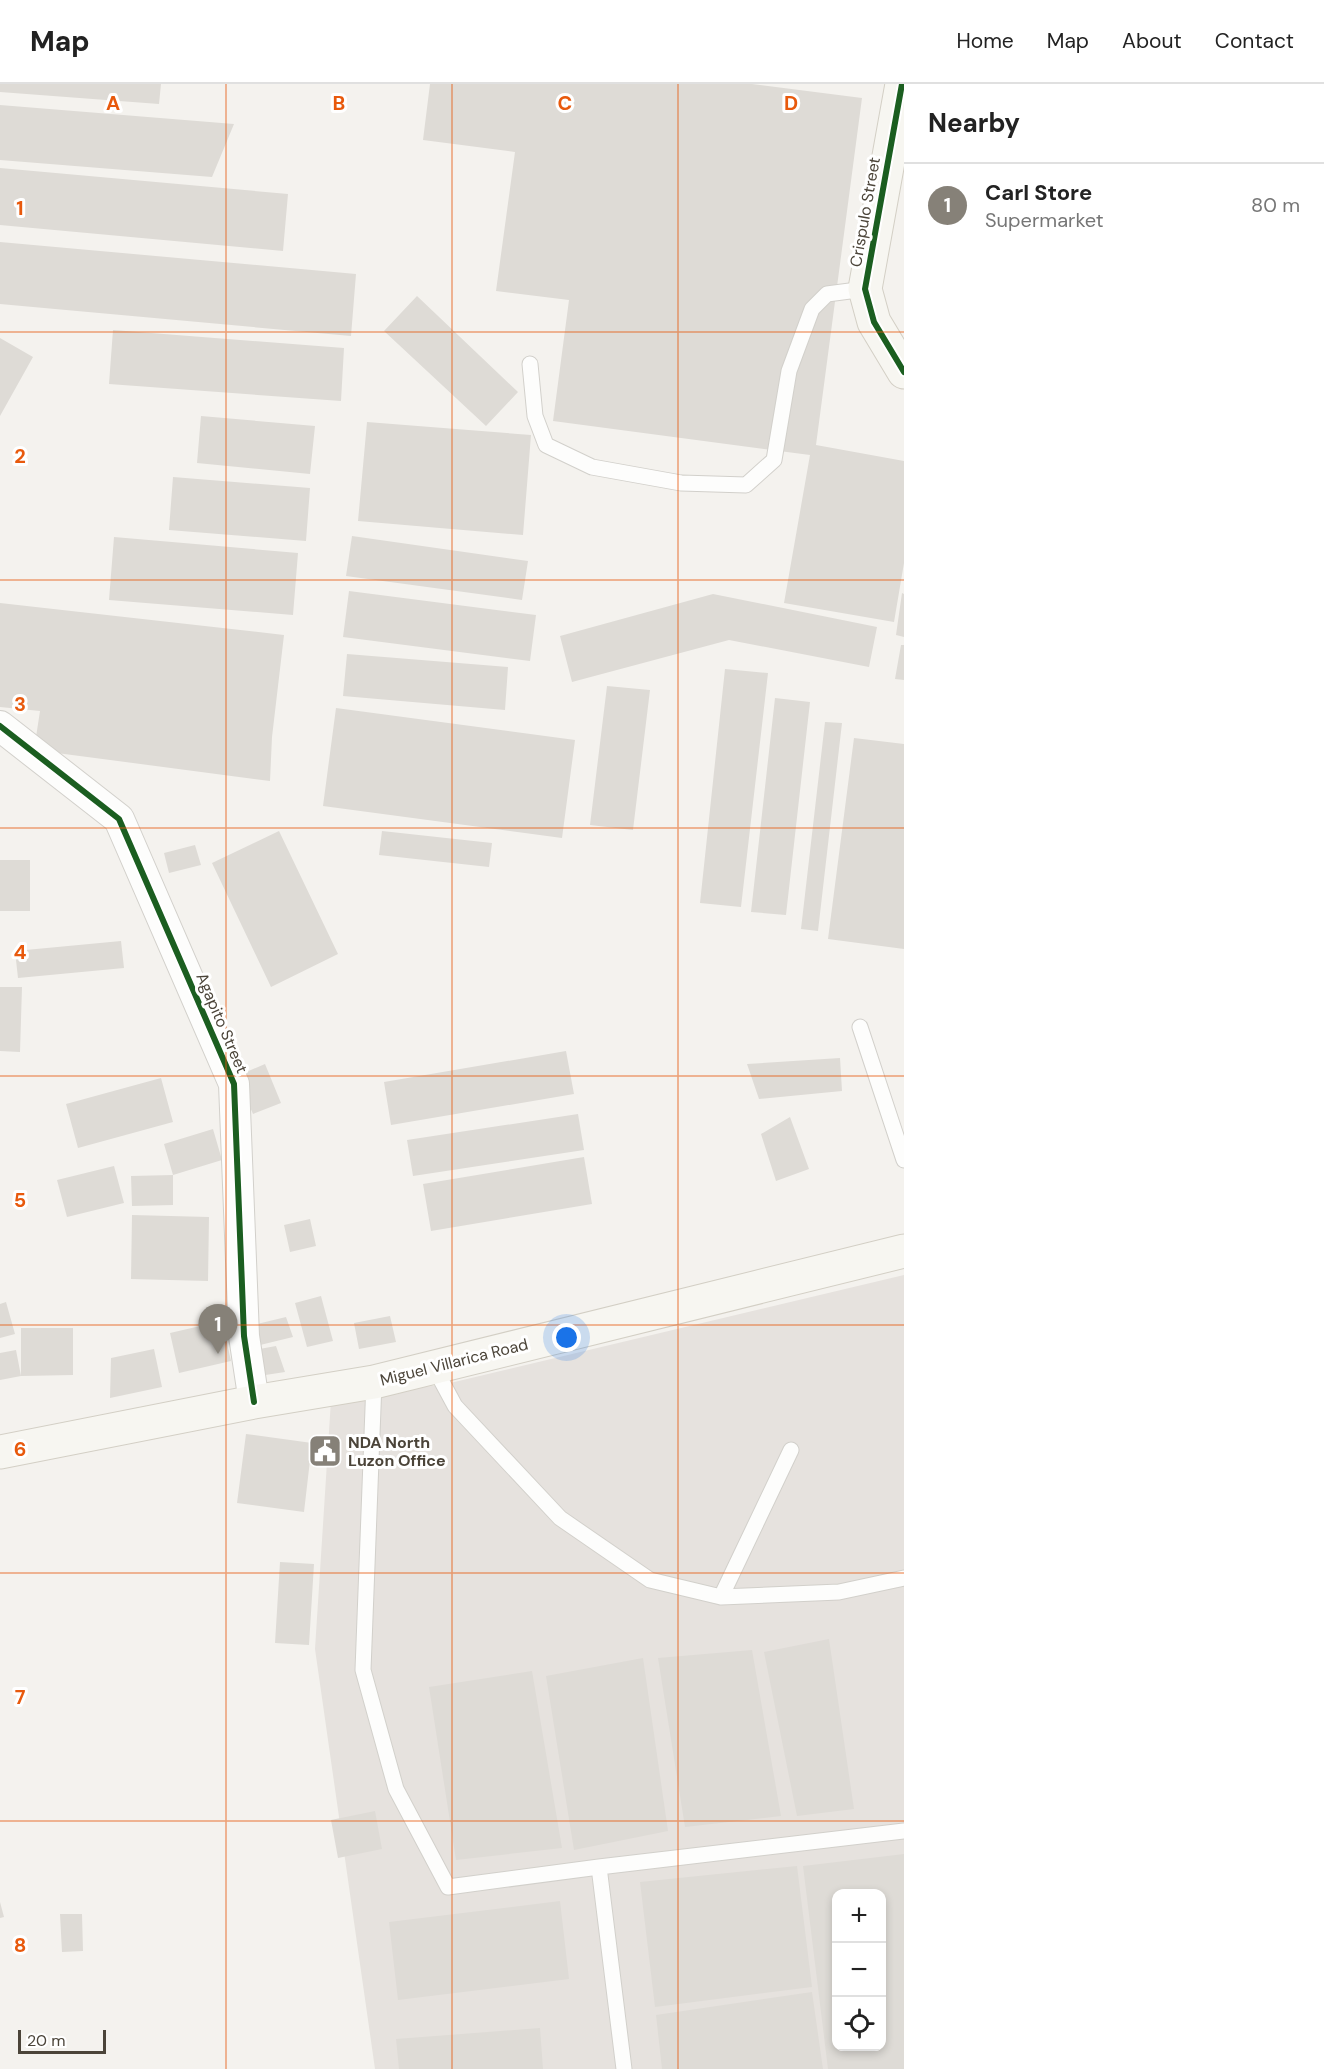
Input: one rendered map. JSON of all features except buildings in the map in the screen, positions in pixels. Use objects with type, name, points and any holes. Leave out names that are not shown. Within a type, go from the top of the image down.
[{"type":"main road","name":"Crispulo Street","points":[[902,84],[865,289],[874,322],[904,372]]},
{"type":"main road","name":"Miguel Villarica Road","points":[[0,1452],[254,1402],[374,1382],[904,1251]]},
{"type":"street","name":"Agapito Street","points":[[0,726],[119,819],[234,1084],[244,1336],[254,1402]]},
{"type":"lane","points":[[530,364],[535,416],[546,445],[592,467],[681,483],[746,485],[774,460],[789,371],[812,309],[827,294],[865,289]]},
{"type":"lane","points":[[860,1027],[904,1160]]},
{"type":"lane","points":[[434,1367],[455,1406],[560,1518],[650,1581],[721,1597],[838,1592],[904,1578]]},
{"type":"lane","points":[[374,1382],[363,1670],[396,1789],[448,1887],[904,1832]]},
{"type":"lane","points":[[721,1597],[791,1450]]},
{"type":"lane","points":[[599,1867],[624,2069]]},
{"type":"shaded area","points":[[904,1275],[904,2069],[375,2069],[315,1649],[331,1400],[446,1384]]},
{"type":"cycle path","points":[[902,84],[865,289],[874,322],[904,372]]},
{"type":"cycle path","points":[[0,726],[119,819],[234,1084],[244,1336],[254,1402]]},
{"type":"place","name":"Carl Store","points":[[218,1354]]},
{"type":"place","name":"NDA North Luzon Office","points":[[325,1451]]}]
